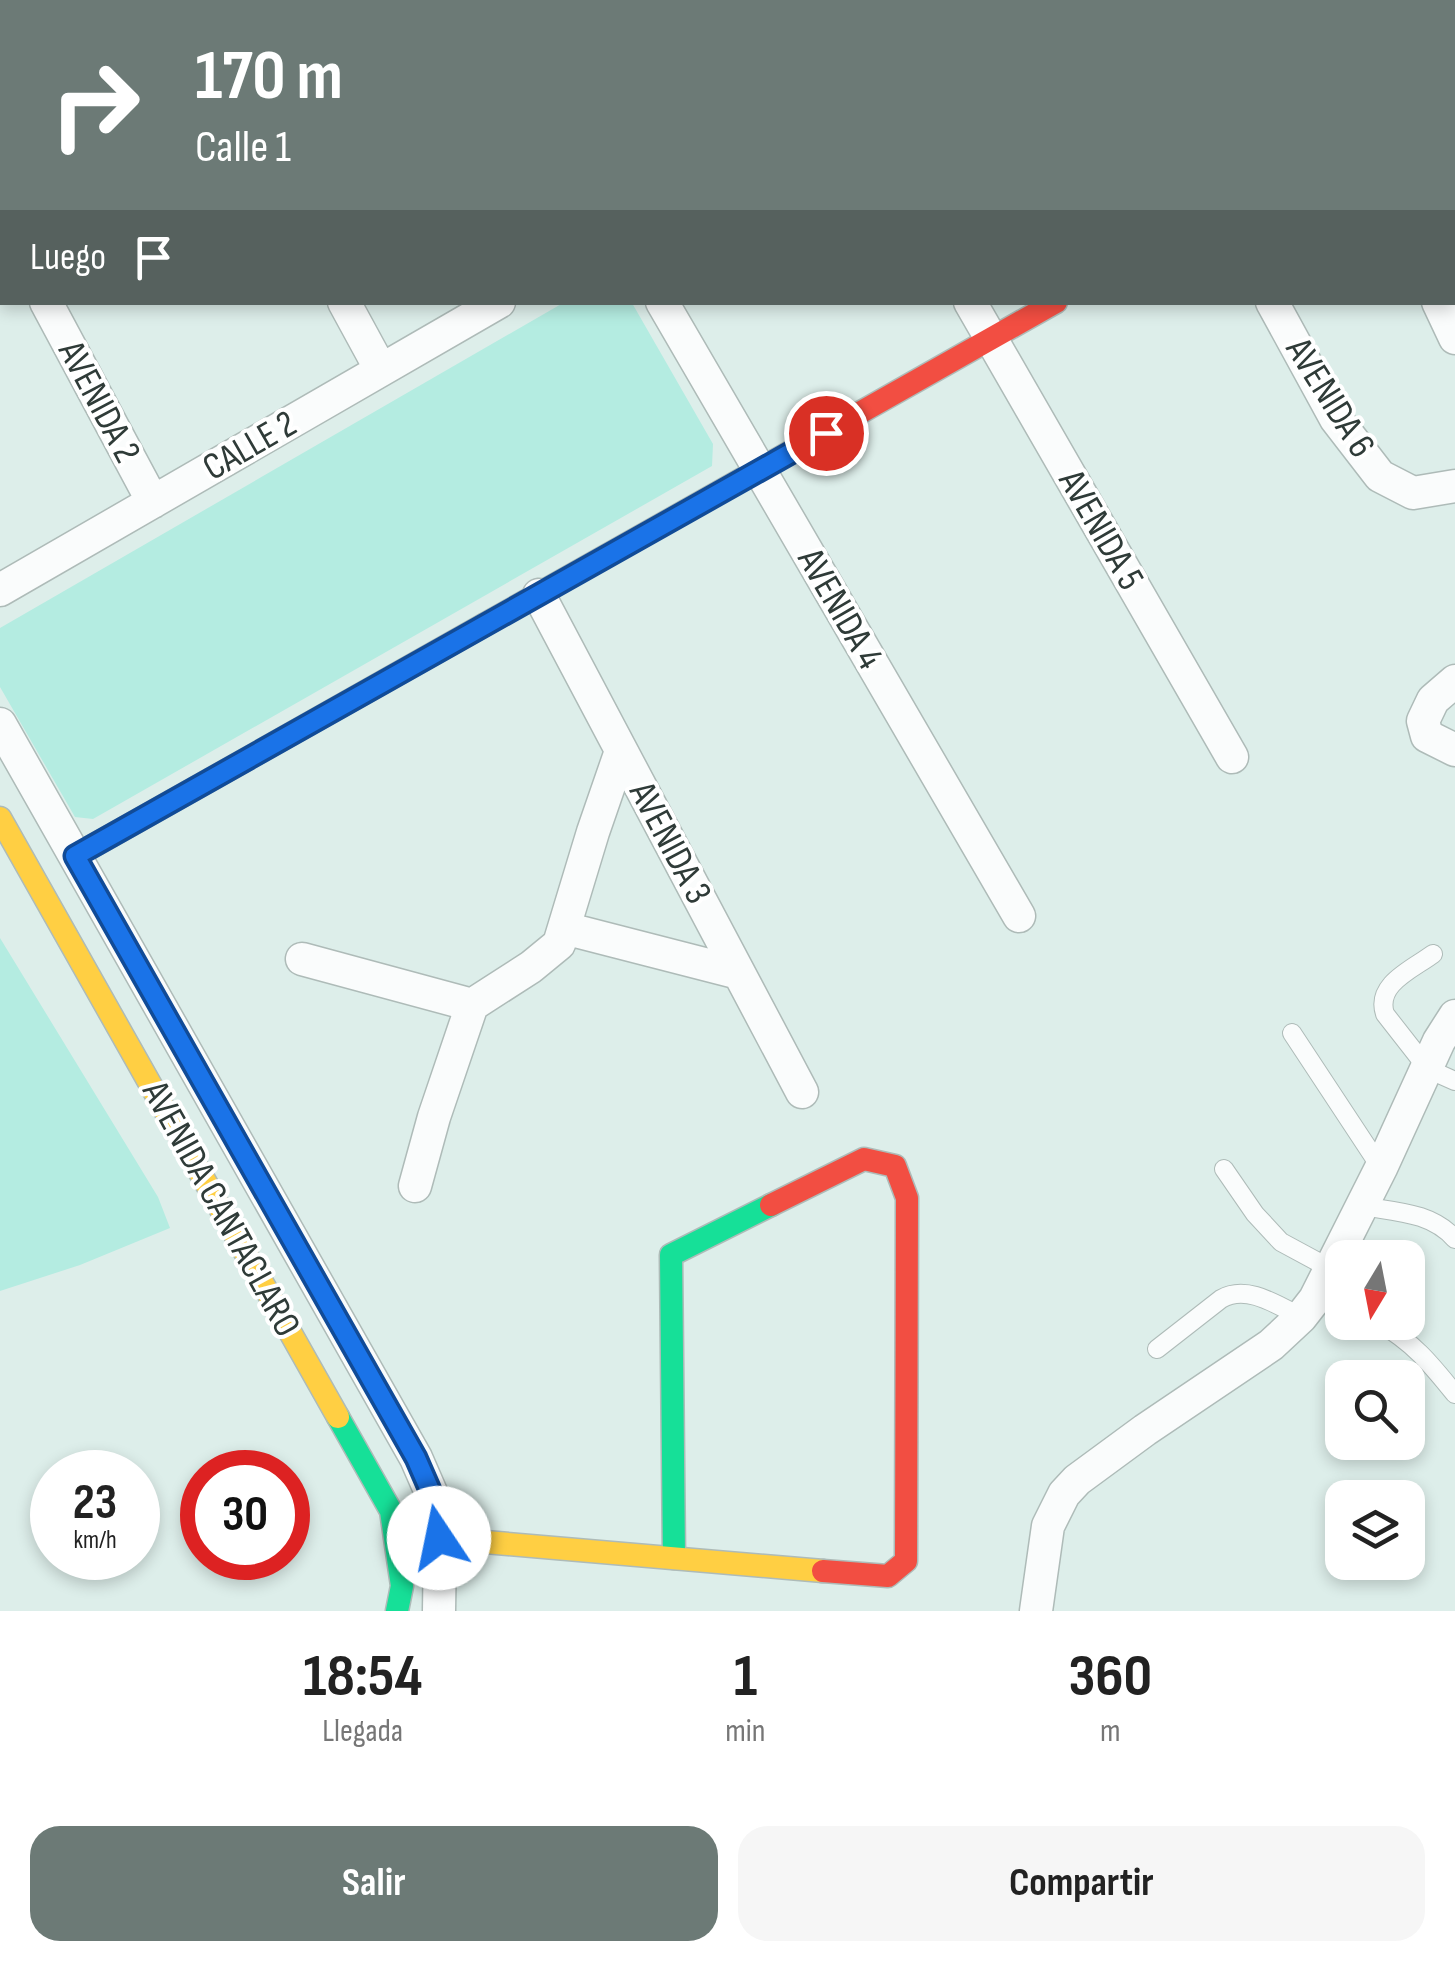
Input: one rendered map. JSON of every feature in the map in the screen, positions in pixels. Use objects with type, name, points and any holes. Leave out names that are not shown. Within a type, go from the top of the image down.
[{"type":"street","name":"AVENIDA 2","points":[[48,305],[153,502]]},
{"type":"street","points":[[346,305],[381,370]]},
{"type":"street","name":"CALLE 2","points":[[0,590],[495,305]]},
{"type":"street","name":"AVENIDA 4","points":[[664,305],[1018,916]]},
{"type":"street","name":"AVENIDA 5","points":[[972,305],[1232,758]]},
{"type":"street","points":[[75,856],[1051,305]]},
{"type":"street","name":"AVENIDA 6","points":[[1274,305],[1336,420],[1380,476],[1413,493],[1455,486]]},
{"type":"street","points":[[1439,305],[1455,338]]},
{"type":"street","name":"AVENIDA 3","points":[[539,595],[802,1092]]},
{"type":"street","points":[[1455,681],[1432,700],[1423,726],[1427,736],[1455,750]]},
{"type":"street","name":"AVENIDA CANTACLARO","points":[[0,724],[416,1458],[436,1504],[439,1611]]},
{"type":"street","points":[[415,1186],[472,1005],[559,944],[621,751]]},
{"type":"street","name":"AVENIDA CANTACLARO","points":[[0,818],[392,1511],[402,1586],[398,1611]]},
{"type":"street","points":[[564,928],[739,973]]},
{"type":"street","points":[[302,959],[472,1005]]},
{"type":"street","points":[[1345,1240],[1381,1168],[1442,1075],[1440,1041],[1455,1016]]},
{"type":"street","points":[[439,1538],[674,1558],[888,1576],[906,1561],[907,1198],[895,1166],[864,1160],[671,1256],[674,1558]]},
{"type":"street","points":[[1036,1611],[1048,1526],[1064,1494],[1077,1480],[1320,1308]]},
{"type":"lane","points":[[1433,954],[1387,988],[1382,998],[1385,1014],[1442,1075]]},
{"type":"lane","points":[[1292,1033],[1381,1168]]},
{"type":"lane","points":[[1224,1169],[1281,1242],[1325,1266]]},
{"type":"lane","points":[[1362,1206],[1421,1216],[1446,1229],[1455,1239]]},
{"type":"lane","points":[[1157,1349],[1234,1293],[1320,1308]]},
{"type":"lane","points":[[1406,1340],[1420,1351],[1455,1394]]},
{"type":"green space","points":[[560,305],[633,305],[713,444],[712,466],[93,819],[75,817],[0,687],[0,628]]},
{"type":"green space","points":[[0,938],[158,1197],[170,1228],[80,1265],[0,1291]]},
{"type":"traffic: fast","points":[[75,856],[484,625]]},
{"type":"traffic: fast","points":[[674,1558],[671,1255],[771,1205]]},
{"type":"traffic: fast","points":[[338,1417],[391,1511],[402,1586],[397,1611]]},
{"type":"traffic: slow","points":[[0,818],[338,1417]]},
{"type":"traffic: slow","points":[[439,1538],[823,1571]]},
{"type":"traffic: jam","points":[[484,625],[1051,305]]},
{"type":"traffic: jam","points":[[771,1205],[864,1159],[895,1166],[907,1198],[906,1561],[888,1576],[823,1571]]},
{"type":"route","points":[[439,1538],[436,1504],[416,1458],[75,856],[826,433]]}]
